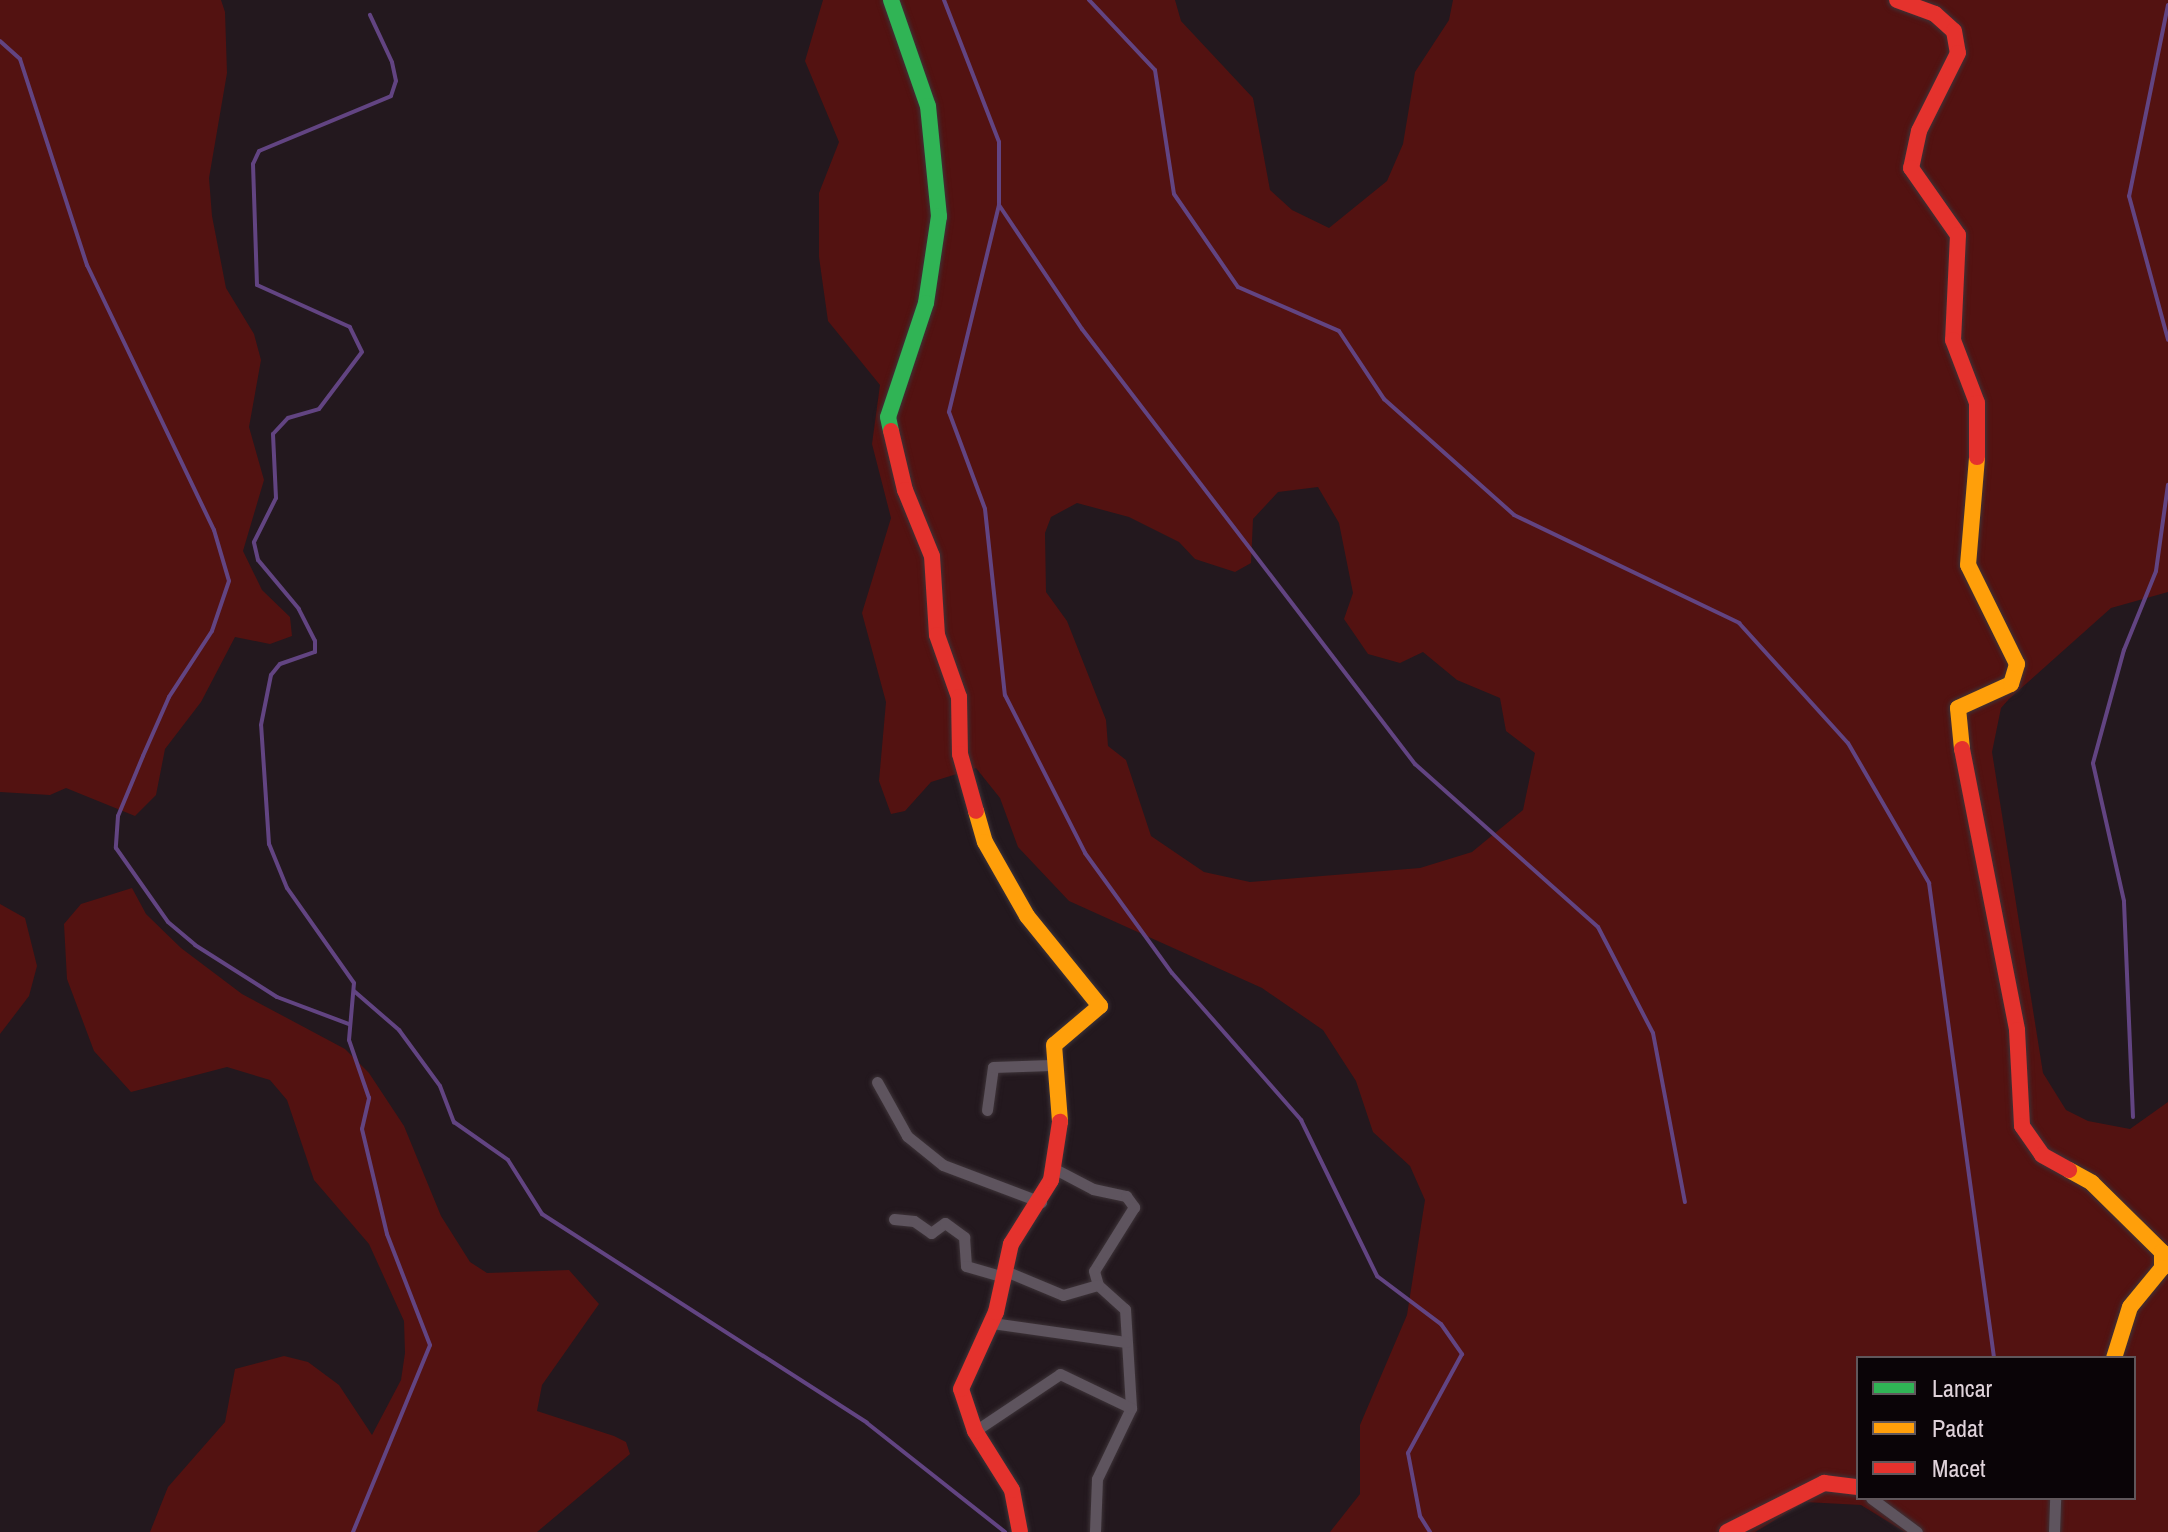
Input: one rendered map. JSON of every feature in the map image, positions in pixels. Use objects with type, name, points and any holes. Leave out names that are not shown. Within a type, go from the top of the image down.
[{"type":"street","points":[[891,0],[928,106],[939,216],[926,303],[888,417],[905,490],[932,556],[937,635],[959,697],[960,754],[985,842],[1027,916],[1100,1006],[1057,1039],[1051,1065],[1062,1107],[1053,1168],[1041,1202],[1011,1244],[992,1323],[961,1389],[975,1431],[1012,1490],[1020,1532]]},
{"type":"street","points":[[1897,0],[1935,14],[1954,31],[1958,53],[1919,131],[1911,168],[1958,235],[1953,340],[1977,403],[1979,436],[1968,565],[2017,664],[2011,684],[1958,708],[1964,775],[2017,1030],[2022,1126],[2042,1155],[2092,1183],[2162,1252],[2162,1268],[2130,1307],[2115,1356]]},
{"type":"street","points":[[987,1110],[993,1067],[1051,1065]]},
{"type":"street","points":[[877,1082],[907,1136],[943,1165],[1041,1202]]},
{"type":"street","points":[[1053,1168],[1133,1201],[1132,1213],[1094,1271],[1098,1285],[1125,1309],[1131,1408],[1097,1479],[1095,1532]]},
{"type":"street","points":[[894,1219],[914,1221],[931,1233],[945,1223],[964,1237],[966,1266],[1002,1273],[1063,1295],[1098,1285]]},
{"type":"street","points":[[992,1323],[1126,1342]]},
{"type":"street","points":[[975,1431],[1060,1374],[1131,1408]]},
{"type":"street","points":[[1727,1532],[1824,1483],[1856,1487]]},
{"type":"street","points":[[1874,1500],[1917,1532]]},
{"type":"street","points":[[2054,1532],[2055,1500]]},
{"type":"shaded area","points":[[0,0],[221,0],[225,12],[227,73],[209,178],[212,216],[226,288],[254,334],[261,360],[249,427],[264,480],[243,551],[262,590],[290,617],[292,636],[270,644],[235,637],[201,702],[165,749],[156,795],[135,816],[66,788],[50,795],[0,792]]},
{"type":"shaded area","points":[[823,0],[1175,0],[1181,21],[1253,98],[1270,190],[1292,210],[1329,228],[1387,181],[1403,144],[1415,72],[1449,20],[1453,0],[2168,0],[2168,592],[2111,608],[2009,699],[2001,708],[1992,752],[2043,1073],[2066,1110],[2088,1121],[2130,1129],[2168,1102],[2168,1532],[1905,1532],[1861,1505],[1805,1502],[1755,1532],[1330,1532],[1360,1494],[1360,1425],[1407,1315],[1425,1200],[1410,1166],[1373,1132],[1356,1081],[1323,1030],[1262,988],[1069,901],[1018,847],[1000,798],[976,768],[931,782],[905,811],[891,814],[879,781],[886,702],[862,613],[891,518],[872,444],[880,385],[828,321],[819,257],[819,193],[839,142],[805,61]],"holes":[[[1318,487],[1339,523],[1353,593],[1344,619],[1368,654],[1400,663],[1423,652],[1457,680],[1500,698],[1506,731],[1535,753],[1523,810],[1472,852],[1420,868],[1250,882],[1204,872],[1151,836],[1126,760],[1108,746],[1106,720],[1067,621],[1046,592],[1045,533],[1051,517],[1077,503],[1129,517],[1179,542],[1195,559],[1235,572],[1251,563],[1253,519],[1278,492]]]},
{"type":"shaded area","points":[[132,888],[146,914],[181,948],[242,994],[345,1049],[369,1073],[404,1126],[441,1216],[470,1262],[487,1273],[569,1270],[599,1304],[542,1385],[537,1411],[614,1436],[626,1442],[630,1454],[537,1532],[150,1532],[168,1487],[225,1422],[235,1369],[284,1356],[308,1362],[339,1385],[372,1435],[401,1380],[405,1353],[404,1321],[369,1244],[314,1180],[287,1100],[270,1080],[227,1067],[131,1092],[94,1051],[67,979],[64,924],[81,904]]},
{"type":"shaded area","points":[[0,904],[25,918],[37,966],[29,996],[0,1034]]},
{"type":"waterway","points":[[944,0],[999,142],[999,205],[949,412],[985,509],[1005,695],[1085,853],[1172,973],[1301,1120],[1377,1276],[1441,1324],[1462,1354],[1408,1453],[1420,1516],[1430,1532]]},
{"type":"waterway","points":[[1089,0],[1155,70],[1174,194],[1238,287],[1339,331],[1384,399],[1514,515],[1739,623],[1848,743],[1929,883],[1994,1356]]},
{"type":"waterway","points":[[2168,5],[2129,196],[2168,340]]},
{"type":"waterway","points":[[353,1532],[430,1345],[387,1234],[362,1129],[369,1098],[349,1040],[354,983],[287,888],[269,844],[261,725],[271,675],[280,664],[315,652],[315,641],[299,609],[258,560],[254,542],[276,498],[273,434],[288,418],[319,409],[362,352],[350,327],[257,285],[253,164],[259,151],[391,96],[396,81],[392,62],[370,15]]},
{"type":"waterway","points":[[0,41],[20,59],[87,265],[214,530],[229,581],[212,631],[169,697],[143,756],[118,816],[116,848],[168,922],[195,945],[277,997],[349,1024]]},
{"type":"waterway","points":[[999,205],[1082,329],[1415,764],[1598,927],[1653,1033],[1685,1202]]},
{"type":"waterway","points":[[2133,1117],[2124,901],[2093,763],[2124,650],[2156,571],[2168,485]]},
{"type":"waterway","points":[[354,991],[399,1030],[440,1086],[454,1122],[508,1160],[542,1214],[867,1423],[1005,1532]]},
{"type":"traffic: fast","points":[[891,0],[928,106],[939,216],[926,303],[888,417],[891,431]]},
{"type":"traffic: slow","points":[[1962,749],[1958,708],[2011,684],[2017,664],[1968,565],[1977,457]]},
{"type":"traffic: slow","points":[[976,811],[985,842],[1027,916],[1100,1006],[1054,1045],[1060,1122]]},
{"type":"traffic: slow","points":[[2069,1170],[2092,1183],[2162,1252],[2162,1268],[2130,1307],[2115,1356]]},
{"type":"traffic: jam","points":[[1897,0],[1935,14],[1954,31],[1958,53],[1919,131],[1911,168],[1958,235],[1953,340],[1977,403],[1977,457]]},
{"type":"traffic: jam","points":[[891,431],[905,490],[932,556],[937,635],[959,697],[960,754],[976,811]]},
{"type":"traffic: jam","points":[[1962,749],[2017,1030],[2022,1126],[2042,1155],[2069,1170]]},
{"type":"traffic: jam","points":[[1020,1532],[1012,1490],[975,1431],[961,1389],[996,1312],[1011,1244],[1051,1180],[1060,1122]]},
{"type":"traffic: jam","points":[[1727,1532],[1824,1483],[1856,1487]]}]
